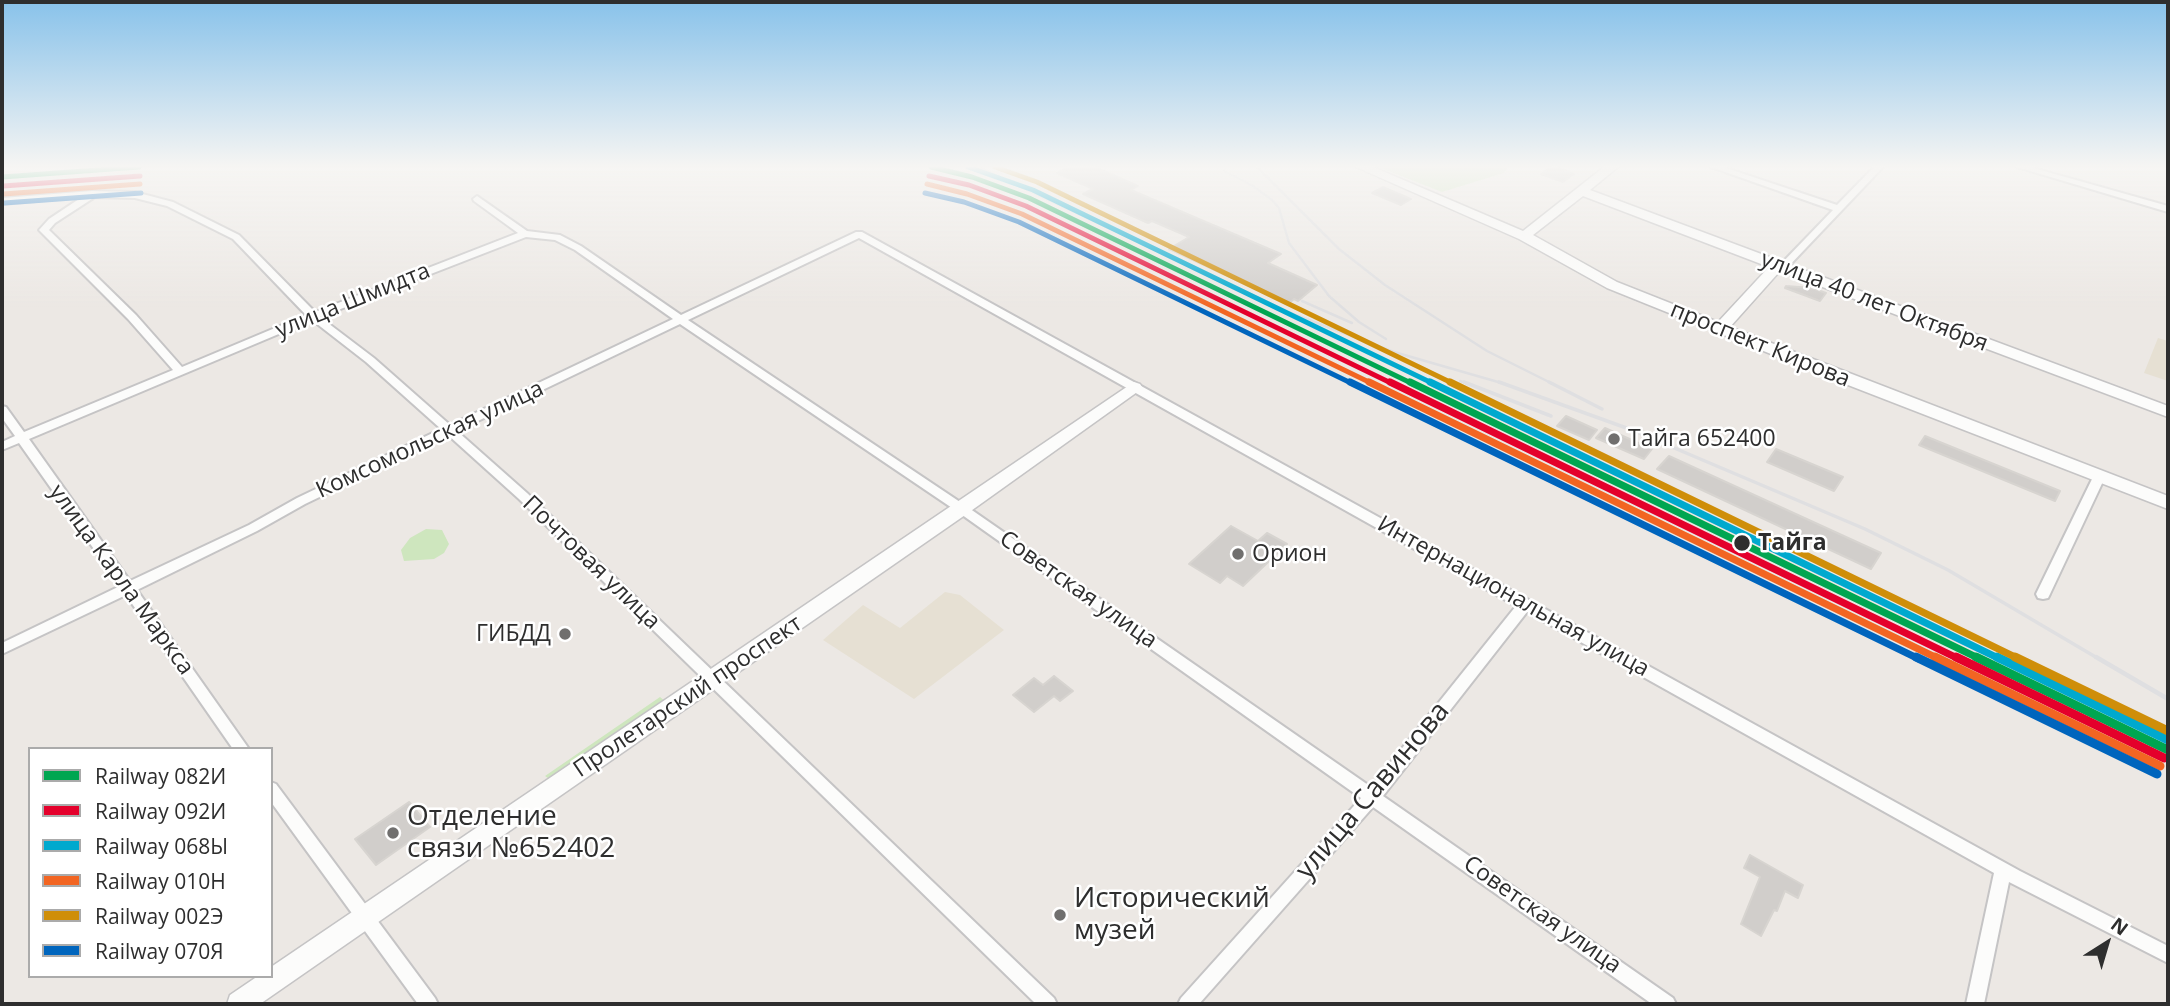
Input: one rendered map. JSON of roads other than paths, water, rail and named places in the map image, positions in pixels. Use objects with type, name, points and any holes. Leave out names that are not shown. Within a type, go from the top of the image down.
[{"type":"street","points":[[62,214],[44,230],[71,254],[180,371]]},
{"type":"street","name":"Почтовая улица","points":[[190,214],[236,237],[313,316],[370,360],[451,431],[1048,1004]]},
{"type":"street","name":"Советская улица","points":[[498,214],[526,234],[557,237],[578,248],[962,509],[1667,1004]]},
{"type":"street","name":"проспект Кирова","points":[[1472,214],[1524,236],[1612,285],[2168,503]]},
{"type":"street","points":[[1524,236],[1551,214]]},
{"type":"street","name":"улица 40 лет Октября","points":[[1641,214],[2168,412]]},
{"type":"street","points":[[1720,329],[1834,214]]},
{"type":"street","name":"улица Шмидта","points":[[2,446],[313,316],[526,234]]},
{"type":"street","name":"Комсомольская улица","points":[[2,649],[859,234]]},
{"type":"street","name":"Интернациональная улица","points":[[859,234],[2003,870],[2168,955]]},
{"type":"street","name":"Пролетарский проспект","points":[[239,1004],[962,509],[1134,387]]},
{"type":"street","name":"улица Карла Маркса","points":[[2,410],[241,747]]},
{"type":"street","points":[[2043,594],[2066,541],[2100,475]]},
{"type":"street","name":"улица Савинова","points":[[1186,1004],[1373,796],[1525,603]]},
{"type":"street","points":[[273,792],[429,1004]]},
{"type":"street","points":[[1975,1004],[2003,870]]},
{"type":"railway","points":[[1079,214],[1293,314],[1394,352],[1503,383]]},
{"type":"railway","points":[[1281,214],[1289,243],[1329,296],[1359,322],[1386,339]]},
{"type":"railway","points":[[1304,214],[1339,249],[1385,285],[1487,351],[1549,382]]},
{"type":"railway","points":[[1302,301],[1352,323]]},
{"type":"railway","points":[[1460,381],[1468,384]]},
{"type":"railway","points":[[1464,382],[1551,416]]},
{"type":"railway","points":[[1549,382],[1553,384]]},
{"type":"railway","points":[[1549,382],[1602,409]]},
{"type":"railway","points":[[1503,383],[1632,430],[1865,529],[1948,570],[2099,659]]},
{"type":"railway","points":[[2096,657],[2168,699]]},
{"type":"rail line","name":"070Я","points":[[997,214],[1019,222],[2157,774]]},
{"type":"rail line","name":"010Н","points":[[1022,214],[2160,766]]},
{"type":"rail line","name":"092И","points":[[1042,214],[2164,758]]},
{"type":"rail line","name":"082И","points":[[1062,214],[2168,750]]},
{"type":"rail line","name":"068Ы","points":[[1082,214],[2168,740]]},
{"type":"rail line","name":"002Э","points":[[1103,214],[2168,731]]},
{"type":"place","name":"Тайга 652400","points":[[1614,439]]},
{"type":"place","name":"Тайга","points":[[1742,543]]},
{"type":"place","name":"Орион","points":[[1238,554]]},
{"type":"place","name":"ГИБДД","points":[[565,634]]},
{"type":"place","name":"Отделение связи №652402","points":[[393,833]]},
{"type":"place","name":"Исторический музей","points":[[1060,915]]}]
